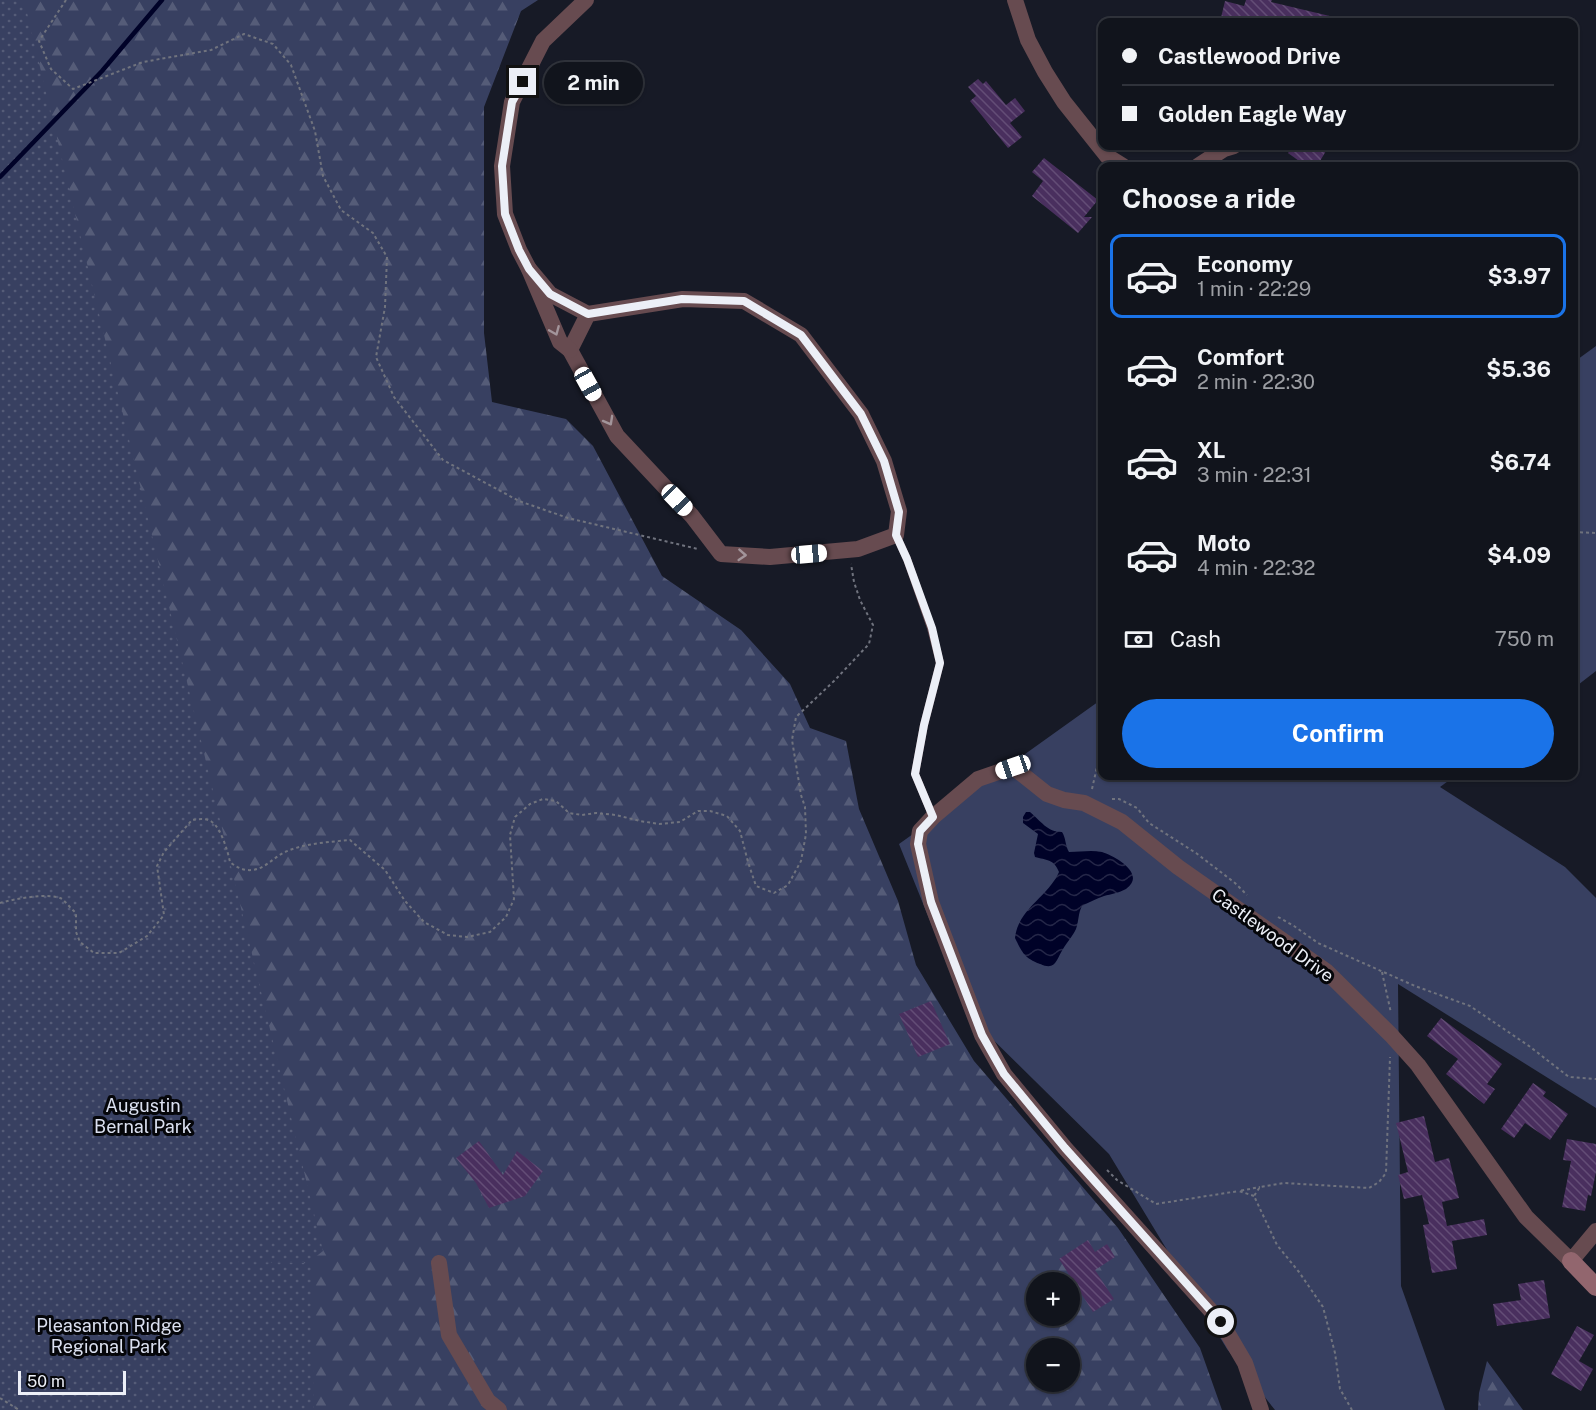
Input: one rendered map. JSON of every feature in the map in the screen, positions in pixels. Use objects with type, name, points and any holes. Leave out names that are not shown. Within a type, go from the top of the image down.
[{"type":"street","points":[[529,269],[550,294],[588,314],[682,299],[744,301],[801,335],[861,414],[884,461],[899,512],[896,535],[858,549],[770,557],[722,554],[692,516],[617,436],[570,350],[560,342],[505,214],[502,166],[512,102],[543,41],[586,0]]},
{"type":"street","points":[[1015,0],[1028,40],[1045,72],[1059,95],[1098,145]]},
{"type":"street","points":[[1102,150],[1117,162]]},
{"type":"street","points":[[1204,162],[1222,150]]},
{"type":"street","points":[[570,350],[588,314]]},
{"type":"street","name":"Castlewood Drive","points":[[1261,1410],[1245,1363],[1221,1322],[1065,1148],[1004,1074],[982,1035],[931,902],[918,844],[920,831],[978,779],[1013,767],[1047,794],[1064,800],[1084,803],[1122,822],[1178,867],[1326,971],[1418,1065],[1526,1217],[1596,1287]]},
{"type":"street","points":[[1571,1261],[1596,1230]]},
{"type":"street","points":[[439,1263],[449,1335],[488,1401],[499,1410]]},
{"type":"lane","points":[[896,535],[932,628],[940,663],[924,725],[915,774],[933,817]]},
{"type":"path","points":[[66,0],[39,41],[51,69],[73,89],[143,62],[211,50],[244,34],[273,44],[291,65],[315,131],[323,176],[341,210],[373,233],[387,257],[385,307],[376,357],[394,397],[443,460],[519,501],[568,518],[722,554]]},
{"type":"path","points":[[1578,532],[1596,533]]},
{"type":"path","points":[[0,903],[43,896],[60,898],[76,913],[76,932],[80,942],[94,953],[119,953],[147,936],[164,915],[157,866],[164,852],[192,820],[201,819],[212,822],[219,832],[230,862],[239,868],[252,870],[271,862],[285,852],[351,840],[385,870],[405,901],[424,922],[448,935],[467,937],[490,932],[506,917],[514,899],[510,835],[515,817],[530,804],[543,798],[556,801],[569,813],[616,815],[659,824],[680,822],[698,811],[710,811],[727,816],[740,831],[756,886],[774,893],[788,885],[801,861],[806,834],[805,807],[792,740],[796,717],[869,644],[873,625],[860,600],[848,550]]},
{"type":"path","points":[[1084,803],[1100,801],[1092,789],[1098,763]]},
{"type":"path","points":[[1110,800],[1119,799],[1137,808],[1149,823],[1196,853],[1235,883],[1251,899]]},
{"type":"path","points":[[1276,916],[1318,944],[1415,986],[1470,1006],[1529,1046],[1569,1077],[1596,1078]]},
{"type":"path","points":[[1101,1163],[1117,1180],[1156,1204],[1284,1183],[1369,1188],[1379,1182],[1386,1173],[1392,1020],[1382,972]]},
{"type":"path","points":[[1254,1196],[1260,1187]]},
{"type":"path","points":[[1239,1191],[1254,1196],[1276,1245],[1299,1272],[1323,1307],[1335,1353],[1340,1389],[1352,1410]]},
{"type":"path","points":[[0,1398],[19,1410]]},
{"type":"green space","name":"Pleasanton Ridge Regional Park","points":[[0,0],[538,0],[521,11],[484,107],[484,333],[492,402],[566,419],[593,446],[662,576],[741,630],[790,684],[810,728],[846,741],[859,809],[898,901],[916,965],[974,1061],[1118,1228],[1200,1348],[1222,1410],[0,1410]]},
{"type":"green space","name":"Augustin Bernal Park","points":[[0,0],[24,0],[323,1251],[309,1262],[62,1260],[311,1263],[314,1410],[0,1410]]},
{"type":"green space","points":[[1596,346],[1596,671],[1578,685],[1578,359]]},
{"type":"green space","points":[[1098,702],[1098,780],[1450,780],[1440,787],[1565,867],[1596,898],[1596,1108],[1398,984],[1401,1286],[1445,1410],[1275,1410],[1227,1349],[1109,1154],[968,1015],[899,844]]},
{"type":"green space","points":[[1487,1361],[1523,1410],[1478,1410],[1479,1393]]},
{"type":"water","points":[[1026,812],[1030,812],[1048,828],[1062,832],[1069,852],[1094,851],[1108,854],[1127,866],[1133,877],[1132,883],[1126,889],[1082,906],[1075,932],[1055,963],[1049,966],[1027,957],[1015,938],[1017,928],[1027,911],[1048,889],[1059,872],[1052,862],[1035,857],[1038,834],[1023,823]]},
{"type":"building","points":[[1246,0],[1272,0],[1271,2],[1338,18],[1221,18],[1225,1],[1244,6]]},
{"type":"building","points":[[978,79],[983,84],[986,81],[1006,105],[1015,98],[1025,111],[1010,123],[1022,137],[1008,148],[970,101],[976,96],[968,87]]},
{"type":"building","points":[[1290,150],[1327,150],[1319,162],[1300,162],[1288,153]]},
{"type":"building","points":[[1044,158],[1098,200],[1084,217],[1092,217],[1078,233],[1032,196],[1043,181],[1032,172]]},
{"type":"building","points":[[931,1001],[950,1044],[918,1057],[899,1014]]},
{"type":"building","points":[[1441,1018],[1502,1064],[1487,1084],[1495,1089],[1484,1104],[1446,1074],[1458,1059],[1427,1036]]},
{"type":"building","points":[[1533,1083],[1546,1092],[1543,1096],[1568,1114],[1550,1140],[1525,1123],[1514,1138],[1501,1129]]},
{"type":"building","points":[[1424,1116],[1435,1162],[1449,1158],[1459,1198],[1442,1202],[1447,1226],[1484,1219],[1487,1235],[1452,1241],[1457,1269],[1432,1273],[1423,1225],[1429,1224],[1422,1195],[1404,1199],[1398,1175],[1408,1172],[1396,1123]]},
{"type":"building","points":[[1567,1139],[1596,1144],[1596,1172],[1585,1211],[1562,1207],[1571,1161],[1563,1160]]},
{"type":"building","points":[[479,1141],[503,1175],[517,1151],[543,1171],[525,1196],[489,1208],[476,1183],[456,1158]]},
{"type":"building","points":[[1088,1240],[1095,1252],[1107,1244],[1115,1257],[1095,1270],[1114,1299],[1093,1312],[1080,1292],[1080,1272],[1067,1272],[1059,1259]]},
{"type":"building","points":[[1544,1280],[1550,1318],[1497,1326],[1493,1304],[1521,1300],[1518,1284]]},
{"type":"building","points":[[1577,1326],[1594,1335],[1579,1361],[1593,1369],[1581,1391],[1551,1374]]},
{"type":"waterway","points":[[0,177],[102,71],[162,0]]},
{"type":"route","points":[[523,82],[512,102],[502,166],[505,214],[529,269],[550,294],[588,314],[682,299],[744,301],[801,335],[861,414],[884,461],[899,512],[896,535],[932,628],[940,663],[924,725],[915,774],[933,817],[920,831],[918,844],[931,902],[982,1035],[1004,1074],[1065,1148],[1221,1322]]}]
